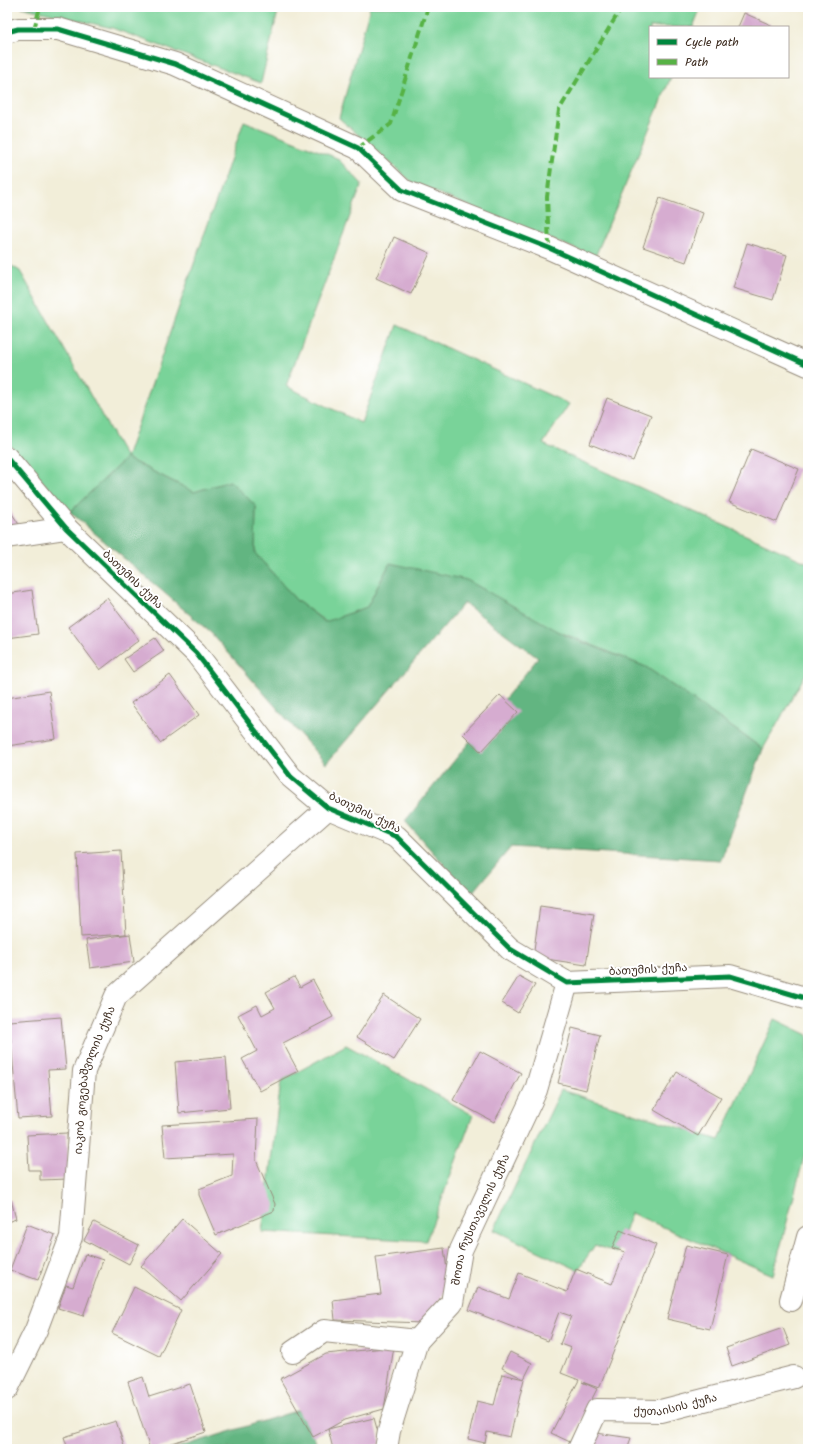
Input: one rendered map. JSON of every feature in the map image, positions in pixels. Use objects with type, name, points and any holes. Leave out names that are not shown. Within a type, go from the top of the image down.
[{"type":"street","points":[[7,32],[18,29],[58,29],[175,64],[358,148],[402,190],[549,248],[808,365]]},
{"type":"street","name":"ბათუმის ქუჩა","points":[[7,458],[66,528],[196,653],[290,777],[328,808],[397,837],[510,949],[567,983],[730,976],[808,1000]]},
{"type":"street","points":[[7,537],[66,528]]},
{"type":"street","name":"იაკობ გოგებაშვილის ქუჩა","points":[[7,1389],[36,1330],[71,1237],[84,1071],[116,996],[328,808]]},
{"type":"street","name":"შოთა რუსთაველის ქუჩა","points":[[386,1449],[389,1432],[417,1341],[452,1303],[461,1250],[536,1090],[567,983]]},
{"type":"street","points":[[791,1300],[808,1237]]},
{"type":"street","points":[[293,1352],[324,1331],[417,1341]]},
{"type":"street","name":"ქუთაისის ქუჩა","points":[[579,1449],[597,1410],[661,1411],[794,1377]]},
{"type":"green space","points":[[21,7],[279,7],[261,83],[112,28]]},
{"type":"green space","points":[[370,7],[701,7],[693,26],[649,26],[649,78],[671,78],[595,257],[413,183],[339,118]]},
{"type":"green space","points":[[244,121],[337,158],[362,184],[286,386],[361,423],[397,325],[569,404],[543,444],[808,563],[808,670],[763,749],[646,667],[390,563],[367,607],[326,622],[296,600],[255,553],[256,506],[230,481],[194,492],[126,458]]},
{"type":"green space","points":[[7,263],[20,271],[126,458],[70,512],[7,442]]},
{"type":"green space","points":[[126,458],[194,492],[230,481],[256,506],[255,553],[296,600],[325,622],[367,607],[390,563],[467,580],[565,635],[646,667],[763,749],[721,860],[511,847],[471,895],[405,821],[538,658],[464,603],[326,764],[211,633],[70,512]]},
{"type":"green space","points":[[775,1019],[808,1035],[808,1142],[773,1275],[631,1213],[617,1253],[595,1245],[578,1270],[494,1230],[561,1090],[719,1140]]},
{"type":"green space","points":[[346,1045],[473,1115],[426,1241],[262,1232],[281,1081]]},
{"type":"green space","points":[[305,1408],[318,1449],[177,1449],[177,1448]]},
{"type":"building","points":[[744,13],[771,25],[770,26],[738,26]]},
{"type":"building","points":[[660,198],[703,213],[686,262],[643,247]]},
{"type":"building","points":[[394,237],[430,253],[411,294],[376,278]]},
{"type":"building","points":[[747,243],[787,255],[773,300],[733,288]]},
{"type":"building","points":[[607,398],[651,415],[633,461],[590,444]]},
{"type":"building","points":[[751,449],[799,469],[777,522],[729,502]]},
{"type":"building","points":[[7,506],[22,529],[7,531]]},
{"type":"building","points":[[32,590],[38,634],[7,638],[7,594]]},
{"type":"building","points":[[107,598],[139,640],[100,670],[68,627]]},
{"type":"building","points":[[155,638],[164,651],[133,672],[124,659]]},
{"type":"building","points":[[170,675],[199,715],[160,743],[131,703]]},
{"type":"building","points":[[49,691],[56,739],[7,746],[7,698]]},
{"type":"building","points":[[500,695],[518,712],[481,752],[463,734]]},
{"type":"building","points":[[121,851],[126,934],[81,937],[77,854]]},
{"type":"building","points":[[540,906],[594,914],[586,965],[533,957]]},
{"type":"building","points":[[130,934],[134,962],[90,968],[86,940]]},
{"type":"building","points":[[519,976],[535,985],[518,1013],[502,1003]]},
{"type":"building","points":[[294,977],[300,987],[313,980],[333,1017],[283,1043],[298,1071],[260,1091],[242,1059],[257,1051],[238,1015],[257,1005],[262,1015],[275,1008],[266,992]]},
{"type":"building","points":[[384,995],[420,1019],[394,1060],[357,1037]]},
{"type":"building","points":[[61,1017],[66,1069],[48,1070],[52,1116],[18,1118],[9,1021]]},
{"type":"building","points":[[572,1028],[600,1035],[586,1090],[558,1083]]},
{"type":"building","points":[[480,1051],[521,1073],[494,1122],[453,1100]]},
{"type":"building","points":[[226,1057],[230,1108],[179,1113],[175,1062]]},
{"type":"building","points":[[677,1072],[721,1097],[698,1136],[654,1110]]},
{"type":"building","points":[[258,1119],[256,1160],[275,1204],[274,1211],[216,1235],[199,1195],[199,1189],[232,1176],[233,1154],[165,1158],[162,1125]]},
{"type":"building","points":[[67,1133],[69,1179],[40,1180],[40,1170],[29,1170],[27,1135]]},
{"type":"building","points":[[11,1200],[16,1219],[7,1222],[7,1201]]},
{"type":"building","points":[[182,1219],[222,1254],[181,1301],[141,1266]]},
{"type":"building","points":[[94,1222],[139,1245],[129,1264],[84,1240]]},
{"type":"building","points":[[27,1224],[55,1235],[38,1280],[10,1270]]},
{"type":"building","points":[[620,1230],[656,1245],[599,1388],[582,1382],[597,1389],[570,1442],[551,1433],[579,1380],[561,1373],[571,1348],[560,1344],[571,1316],[559,1312],[548,1341],[469,1310],[478,1287],[509,1299],[519,1273],[567,1292],[576,1269],[612,1284],[625,1252],[612,1248]]},
{"type":"building","points":[[686,1245],[728,1255],[710,1329],[667,1319]]},
{"type":"building","points":[[444,1248],[449,1285],[424,1323],[335,1320],[333,1300],[381,1294],[376,1257]]},
{"type":"building","points":[[85,1254],[103,1260],[83,1316],[58,1308],[66,1285],[73,1287]]},
{"type":"building","points":[[134,1287],[181,1310],[159,1356],[112,1333]]},
{"type":"building","points":[[783,1328],[790,1345],[732,1366],[726,1348]]},
{"type":"building","points":[[394,1347],[384,1409],[344,1420],[313,1437],[280,1379],[326,1354]]},
{"type":"building","points":[[510,1352],[532,1363],[524,1379],[502,1368]]},
{"type":"building","points":[[502,1374],[524,1379],[510,1437],[487,1432],[485,1443],[468,1439],[477,1401],[494,1405]]},
{"type":"building","points":[[143,1377],[149,1397],[190,1384],[206,1432],[150,1449],[128,1382]]},
{"type":"building","points":[[374,1418],[381,1444],[362,1449],[333,1449],[328,1429]]},
{"type":"building","points":[[116,1421],[125,1449],[68,1449],[64,1437]]},
{"type":"building","points":[[596,1433],[631,1438],[627,1449],[589,1449]]},
{"type":"marked path","points":[[34,29],[40,7]]},
{"type":"marked path","points":[[358,148],[391,124],[428,7]]},
{"type":"marked path","points":[[549,248],[547,197],[559,110],[622,7]]},
{"type":"cycle path","points":[[7,32],[18,29],[58,29],[175,64],[358,148],[402,190],[549,248],[808,365]]},
{"type":"cycle path","points":[[7,458],[66,528],[196,653],[291,777],[328,808],[397,837],[510,949],[567,983],[730,976],[808,999]]}]
